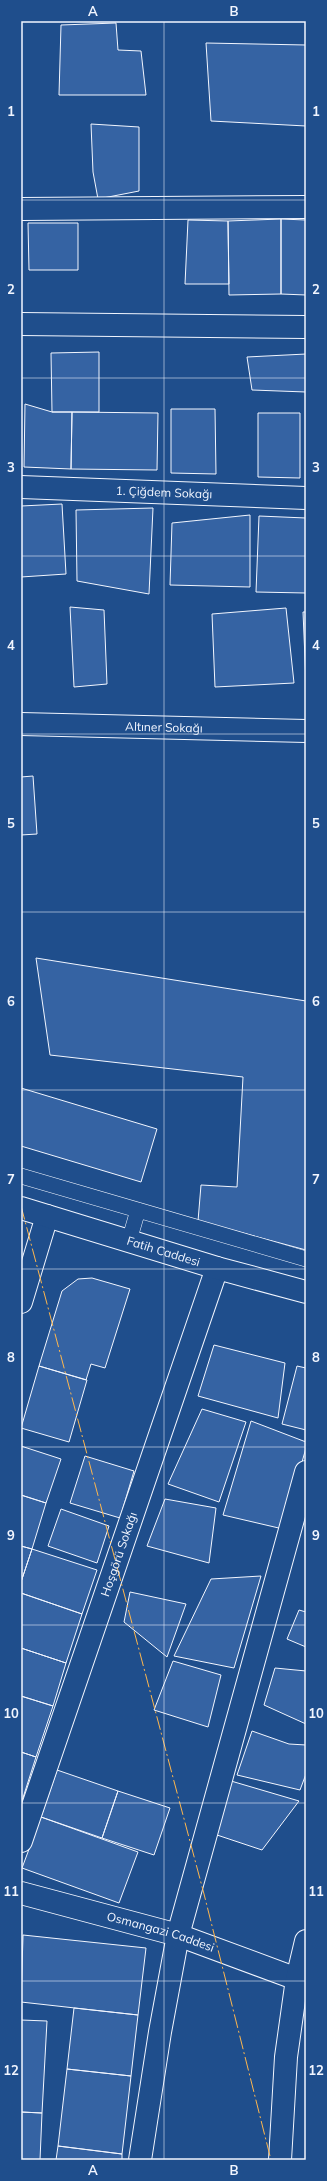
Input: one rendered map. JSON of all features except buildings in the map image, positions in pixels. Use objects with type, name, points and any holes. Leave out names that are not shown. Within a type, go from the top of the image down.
[{"type":"street","points":[[21,209],[306,207]]},
{"type":"street","points":[[21,324],[306,327]]},
{"type":"street","name":"1. Çiğdem Sokağı","points":[[21,487],[306,498]]},
{"type":"street","name":"Altıner Sokağı","points":[[21,724],[306,730]]},
{"type":"street","name":"Fatih Caddesi","points":[[21,1208],[217,1268],[306,1292]]},
{"type":"street","points":[[21,1302],[47,1216]]},
{"type":"street","name":"Hoşgörü Sokağı","points":[[21,1841],[217,1268]]},
{"type":"street","points":[[140,2160],[160,2032],[178,1935],[306,1472]]},
{"type":"street","name":"Osmangazi Caddesi","points":[[21,1893],[178,1935],[298,1978]]},
{"type":"street","points":[[280,2160],[286,2057],[298,1978],[306,1941]]},
{"type":"lane","points":[[21,1176],[306,1259]]},
{"type":"lane","points":[[129,1241],[138,1210]]},
{"type":"power","points":[[21,1206],[204,1894],[271,2160]]}]
